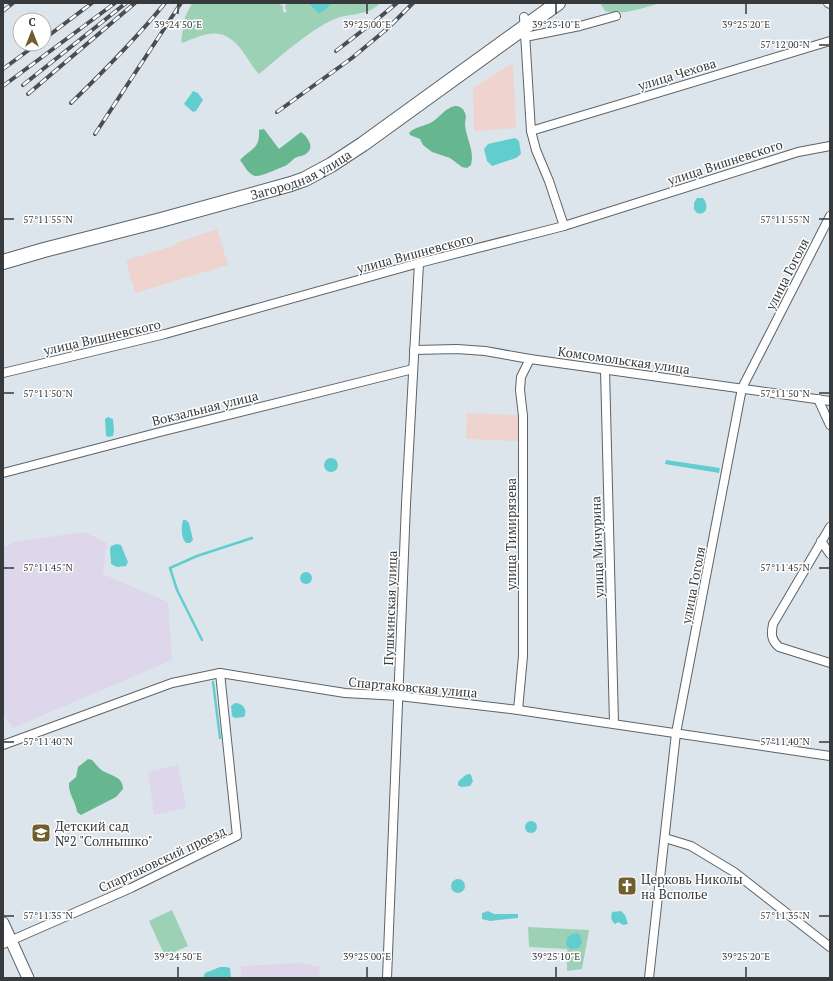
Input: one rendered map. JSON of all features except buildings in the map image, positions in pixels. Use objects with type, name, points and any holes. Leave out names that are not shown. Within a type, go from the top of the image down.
[{"type":"highway","name":"Загородная улица","points":[[3,255],[41,242],[268,182],[301,171],[325,159],[525,27],[544,3]]},
{"type":"highway","name":"Загородная улица","points":[[3,262],[249,196],[305,179],[331,165],[363,144],[558,3]]},
{"type":"street","points":[[564,226],[549,181],[536,150],[531,131],[525,27],[580,26],[616,16]]},
{"type":"street","name":"улица Чехова","points":[[531,131],[830,40]]},
{"type":"street","name":"улица Вишневского","points":[[3,373],[165,334],[419,263],[564,226],[798,152],[830,146]]},
{"type":"street","name":"улица Гоголя","points":[[648,978],[676,733],[742,388],[827,231],[830,216]]},
{"type":"street","name":"Пушкинская улица","points":[[387,978],[406,504],[419,263]]},
{"type":"street","name":"Комсомольская улица","points":[[414,350],[485,350],[530,359],[830,401]]},
{"type":"street","name":"улица Тимирязева","points":[[518,710],[523,656],[523,416],[520,390],[521,377],[530,359]]},
{"type":"street","name":"Вокзальная улица","points":[[3,473],[160,432],[413,370]]},
{"type":"street","name":"улица Мичурина","points":[[605,370],[614,724]]},
{"type":"street","points":[[818,399],[830,425]]},
{"type":"street","points":[[830,527],[773,624],[771,631],[774,643],[779,647],[830,663]]},
{"type":"street","points":[[821,541],[830,554]]},
{"type":"street","name":"Спартаковская улица","points":[[3,745],[172,683],[220,673],[345,693],[399,696],[518,710],[830,756]]},
{"type":"street","name":"Спартаковский проезд","points":[[7,942],[131,888],[238,836],[220,673]]},
{"type":"street","points":[[665,838],[691,846],[734,872],[830,947]]},
{"type":"street","points":[[3,923],[7,942],[28,978]]},
{"type":"shaded area","points":[[513,63],[516,128],[474,131],[473,88]]},
{"type":"shaded area","points":[[217,229],[228,265],[135,293],[126,260],[176,245],[176,243]]},
{"type":"shaded area","points":[[467,413],[519,415],[518,441],[466,439]]},
{"type":"shaded area","points":[[84,532],[107,543],[103,574],[168,602],[172,660],[13,728],[3,714],[3,548],[14,542]]},
{"type":"shaded area","points":[[178,765],[186,808],[154,815],[148,772]]},
{"type":"shaded area","points":[[300,963],[321,967],[318,978],[242,978],[240,966]]},
{"type":"green space","points":[[192,3],[278,3],[283,6],[283,11],[285,13],[287,11],[285,8],[286,3],[308,3],[319,14],[328,8],[331,3],[380,3],[376,7],[367,11],[340,17],[330,21],[298,42],[259,74],[240,48],[233,41],[220,34],[206,34],[183,43],[181,41],[185,17]]},
{"type":"green space","points":[[600,3],[660,3],[632,11],[618,13],[605,11]]},
{"type":"green space","points":[[455,106],[461,108],[466,114],[465,125],[472,155],[471,165],[467,168],[462,167],[450,158],[432,152],[423,145],[420,139],[410,135],[409,133],[414,129],[432,122],[445,111]]},
{"type":"green space","points":[[264,129],[279,149],[301,132],[306,136],[309,142],[309,151],[304,155],[295,158],[285,166],[255,176],[248,171],[240,160],[257,145],[259,130]]},
{"type":"green space","points":[[88,759],[92,760],[103,771],[119,779],[123,785],[123,789],[116,797],[81,815],[77,812],[69,783],[76,777],[78,767]]},
{"type":"green space","points":[[172,910],[188,946],[165,956],[149,921]]},
{"type":"green space","points":[[528,927],[589,930],[582,969],[567,971],[567,949],[529,947]]},
{"type":"water","points":[[308,3],[331,3],[328,8],[319,14]]},
{"type":"water","points":[[193,91],[198,93],[203,100],[196,111],[193,112],[184,104]]},
{"type":"water","points":[[515,138],[519,141],[521,154],[516,158],[492,166],[487,161],[484,149],[488,144]]},
{"type":"water","points":[[697,198],[703,198],[706,204],[705,211],[700,214],[694,209],[694,203]]},
{"type":"water","points":[[108,417],[113,419],[114,430],[113,436],[109,437],[106,436],[105,419]]},
{"type":"water","points":[[331,458],[336,460],[338,465],[336,470],[331,472],[326,470],[324,465],[326,460]]},
{"type":"water","points":[[666,460],[720,468],[719,473],[665,464]]},
{"type":"water","points":[[183,520],[186,520],[189,523],[193,540],[190,543],[186,543],[184,541],[182,535]]},
{"type":"water","points":[[117,544],[121,545],[128,562],[126,566],[117,567],[111,564],[110,549],[111,546]]},
{"type":"water","points":[[306,572],[310,574],[312,578],[310,582],[306,584],[302,582],[300,578],[302,574]]},
{"type":"water","points":[[238,703],[244,707],[244,717],[235,718],[232,716],[231,706]]},
{"type":"water","points":[[470,774],[473,781],[470,786],[461,787],[458,785],[458,782],[462,778]]},
{"type":"water","points":[[533,821],[536,822],[536,832],[529,833],[526,832],[525,825],[526,822]]},
{"type":"water","points":[[455,879],[461,879],[465,883],[465,889],[461,893],[455,893],[451,889],[451,883]]},
{"type":"water","points":[[488,911],[494,914],[518,914],[518,918],[490,921],[482,919],[482,913]]},
{"type":"water","points":[[621,911],[625,915],[628,924],[623,925],[618,922],[615,924],[613,922],[611,918],[612,912]]},
{"type":"water","points":[[577,933],[580,935],[582,942],[579,948],[570,949],[566,945],[567,938],[572,934]]},
{"type":"water","points":[[220,967],[230,968],[231,978],[203,978],[205,973]]},
{"type":"waterway","points":[[202,640],[177,590],[170,568],[197,556],[252,538]]},
{"type":"waterway","points":[[213,682],[220,738]]},
{"type":"railway","points":[[3,11],[13,3]]},
{"type":"railway","points":[[52,33],[92,3]]},
{"type":"railway","points":[[3,86],[115,3]]},
{"type":"railway","points":[[23,85],[126,3]]},
{"type":"railway","points":[[28,94],[135,3]]},
{"type":"railway","points":[[71,103],[120,54],[165,3]]},
{"type":"railway","points":[[95,134],[181,3]]},
{"type":"railway","points":[[336,51],[397,3]]},
{"type":"railway","points":[[277,112],[352,58],[388,28],[413,3]]},
{"type":"railway","points":[[3,69],[26,52]]},
{"type":"place","name":"Детский сад №2 \"Солнышко\"","points":[[41,833]]},
{"type":"place","name":"Церковь Николы на Всполье","points":[[627,886]]}]
